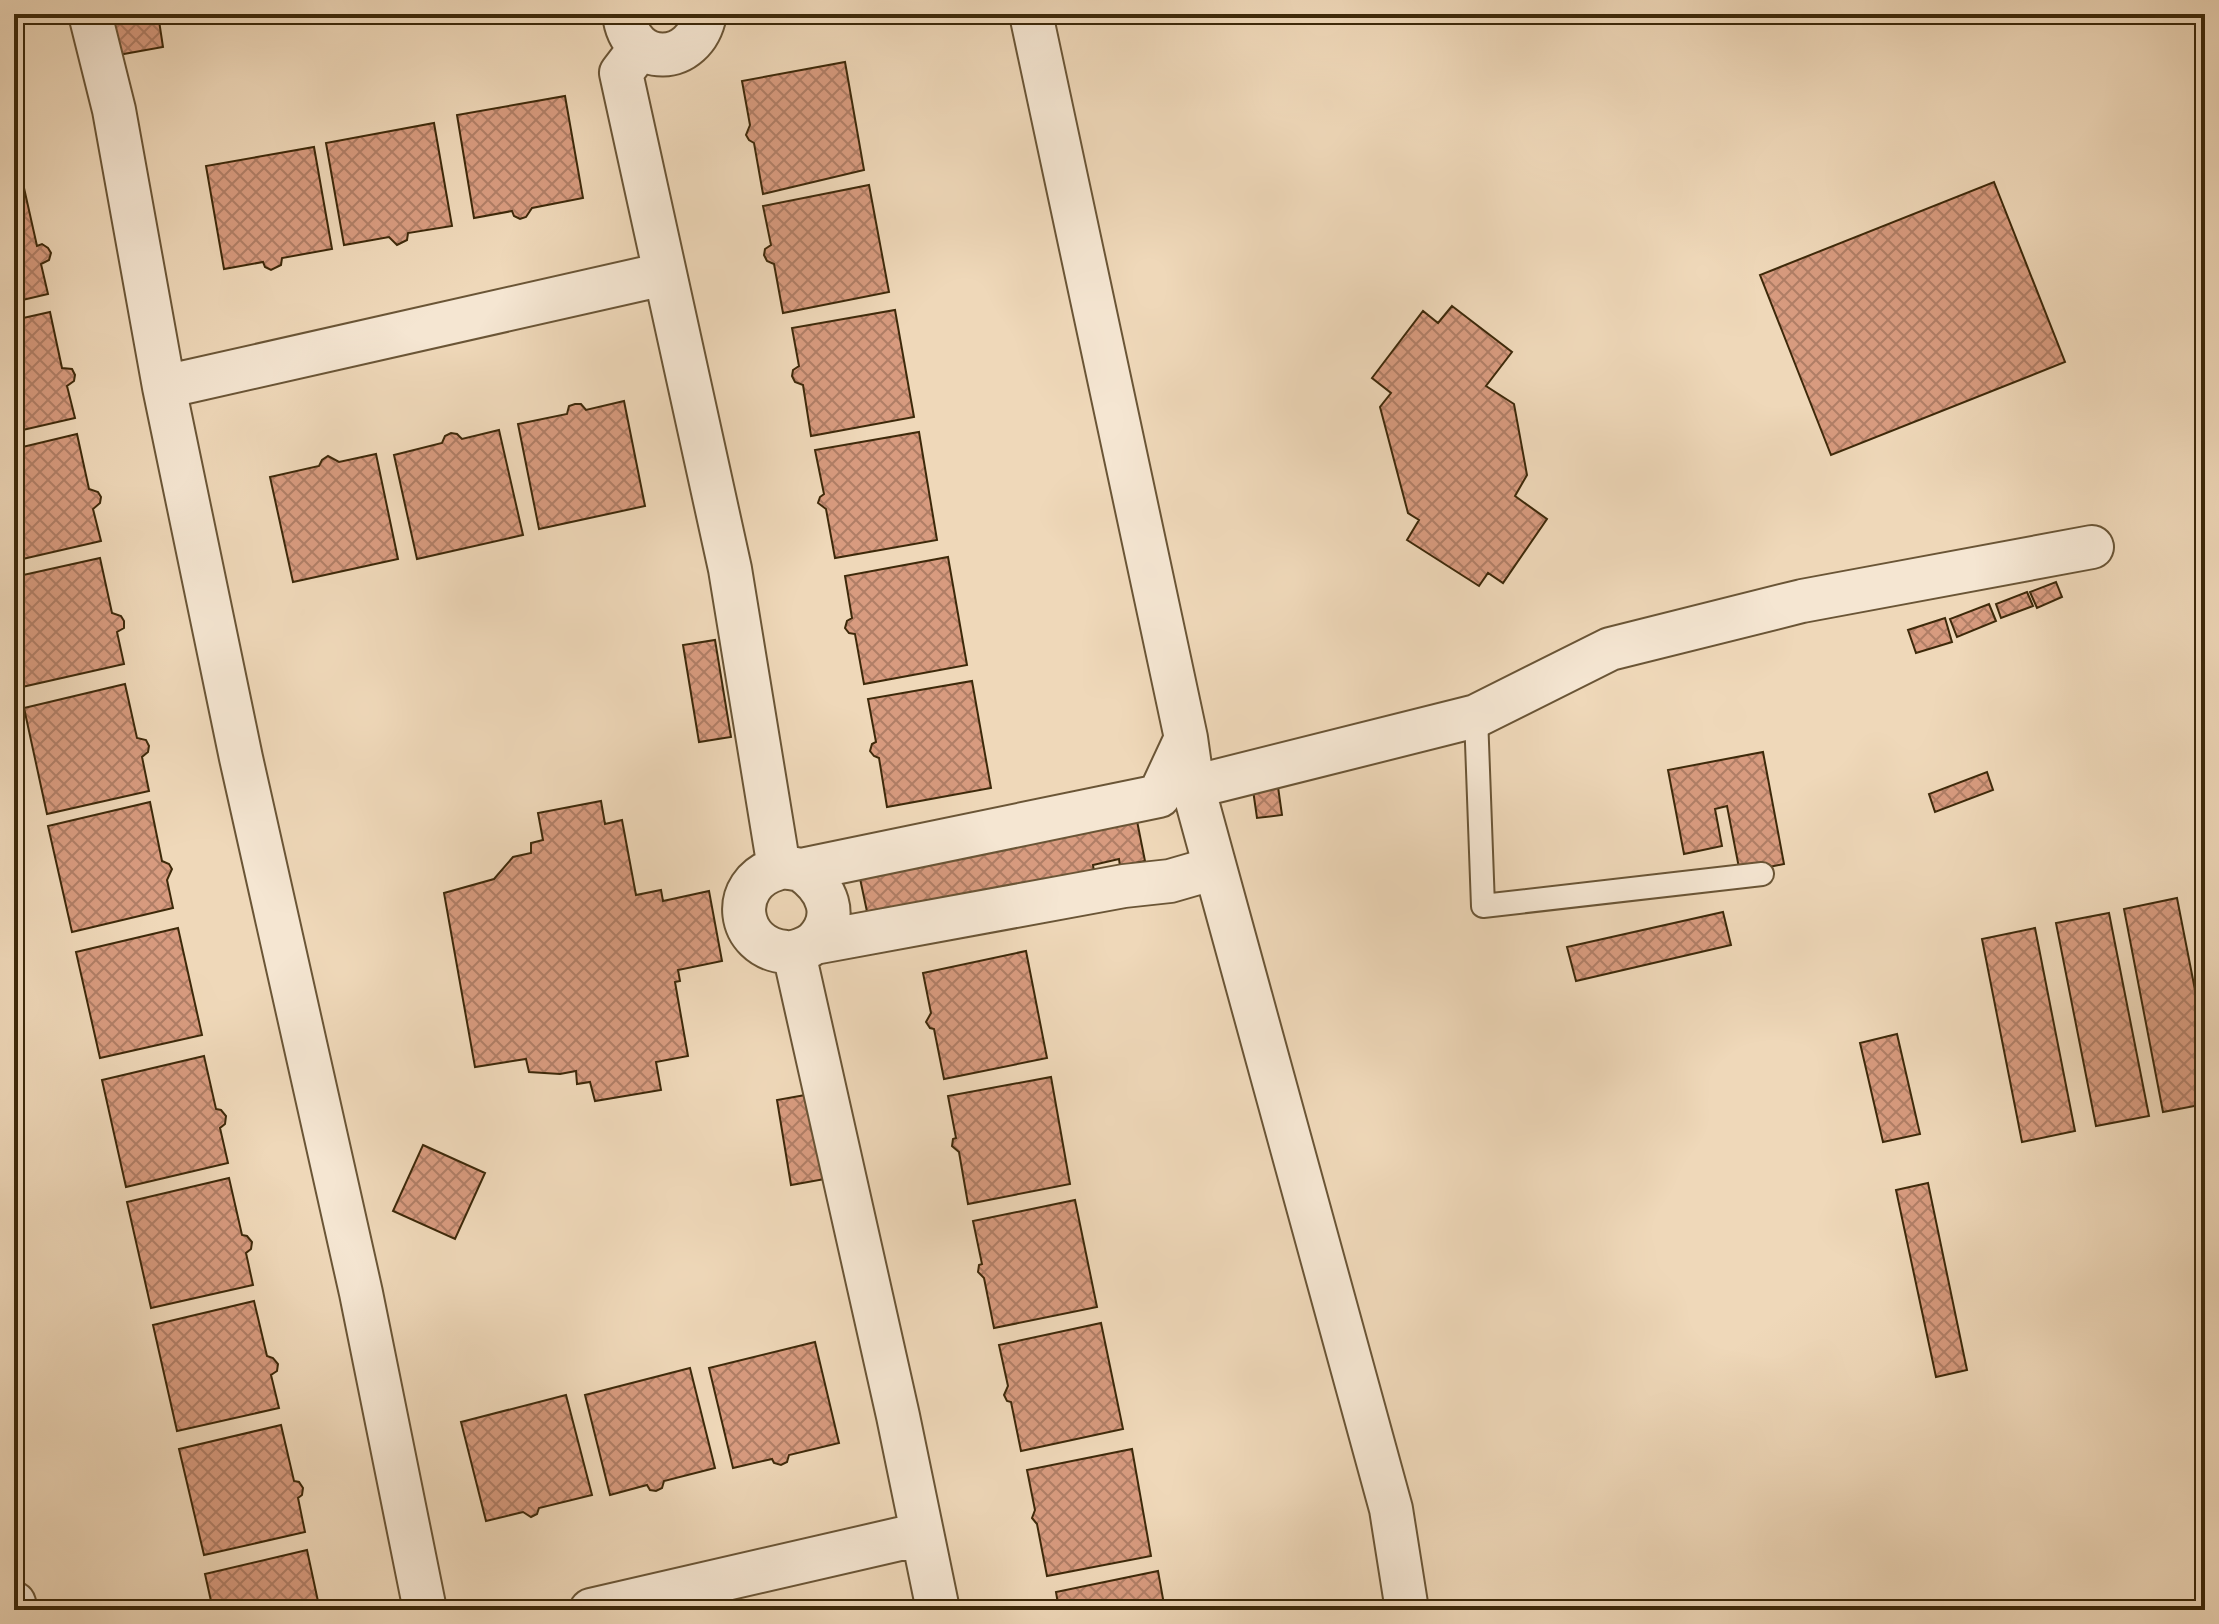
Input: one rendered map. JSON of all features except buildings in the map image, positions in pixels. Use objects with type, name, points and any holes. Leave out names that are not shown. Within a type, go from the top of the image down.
[{"type":"street","points":[[90,14],[114,110],[164,387],[241,758],[361,1293],[425,1610]]},
{"type":"street","points":[[705,14],[702,30],[691,45],[675,54],[657,55],[632,31],[621,73],[730,569],[790,869]]},
{"type":"street","points":[[1031,14],[1186,738],[1193,787],[1391,1509],[1407,1610]]},
{"type":"street","points":[[164,387],[664,274]]},
{"type":"street","points":[[1193,787],[1476,716],[1610,649],[1802,601],[2092,547]]},
{"type":"street","points":[[1186,738],[1159,796],[758,877],[746,895],[743,918],[753,938],[771,951],[804,948],[1124,886],[1170,881],[1215,868]]},
{"type":"street","points":[[790,869],[819,882],[829,902],[826,925],[804,948]]},
{"type":"street","points":[[804,948],[938,1610]]},
{"type":"street","points":[[591,1610],[921,1534]]},
{"type":"street","points":[[14,1603],[16,1610]]},
{"type":"lane","points":[[1476,716],[1483,906],[1762,874]]}]
